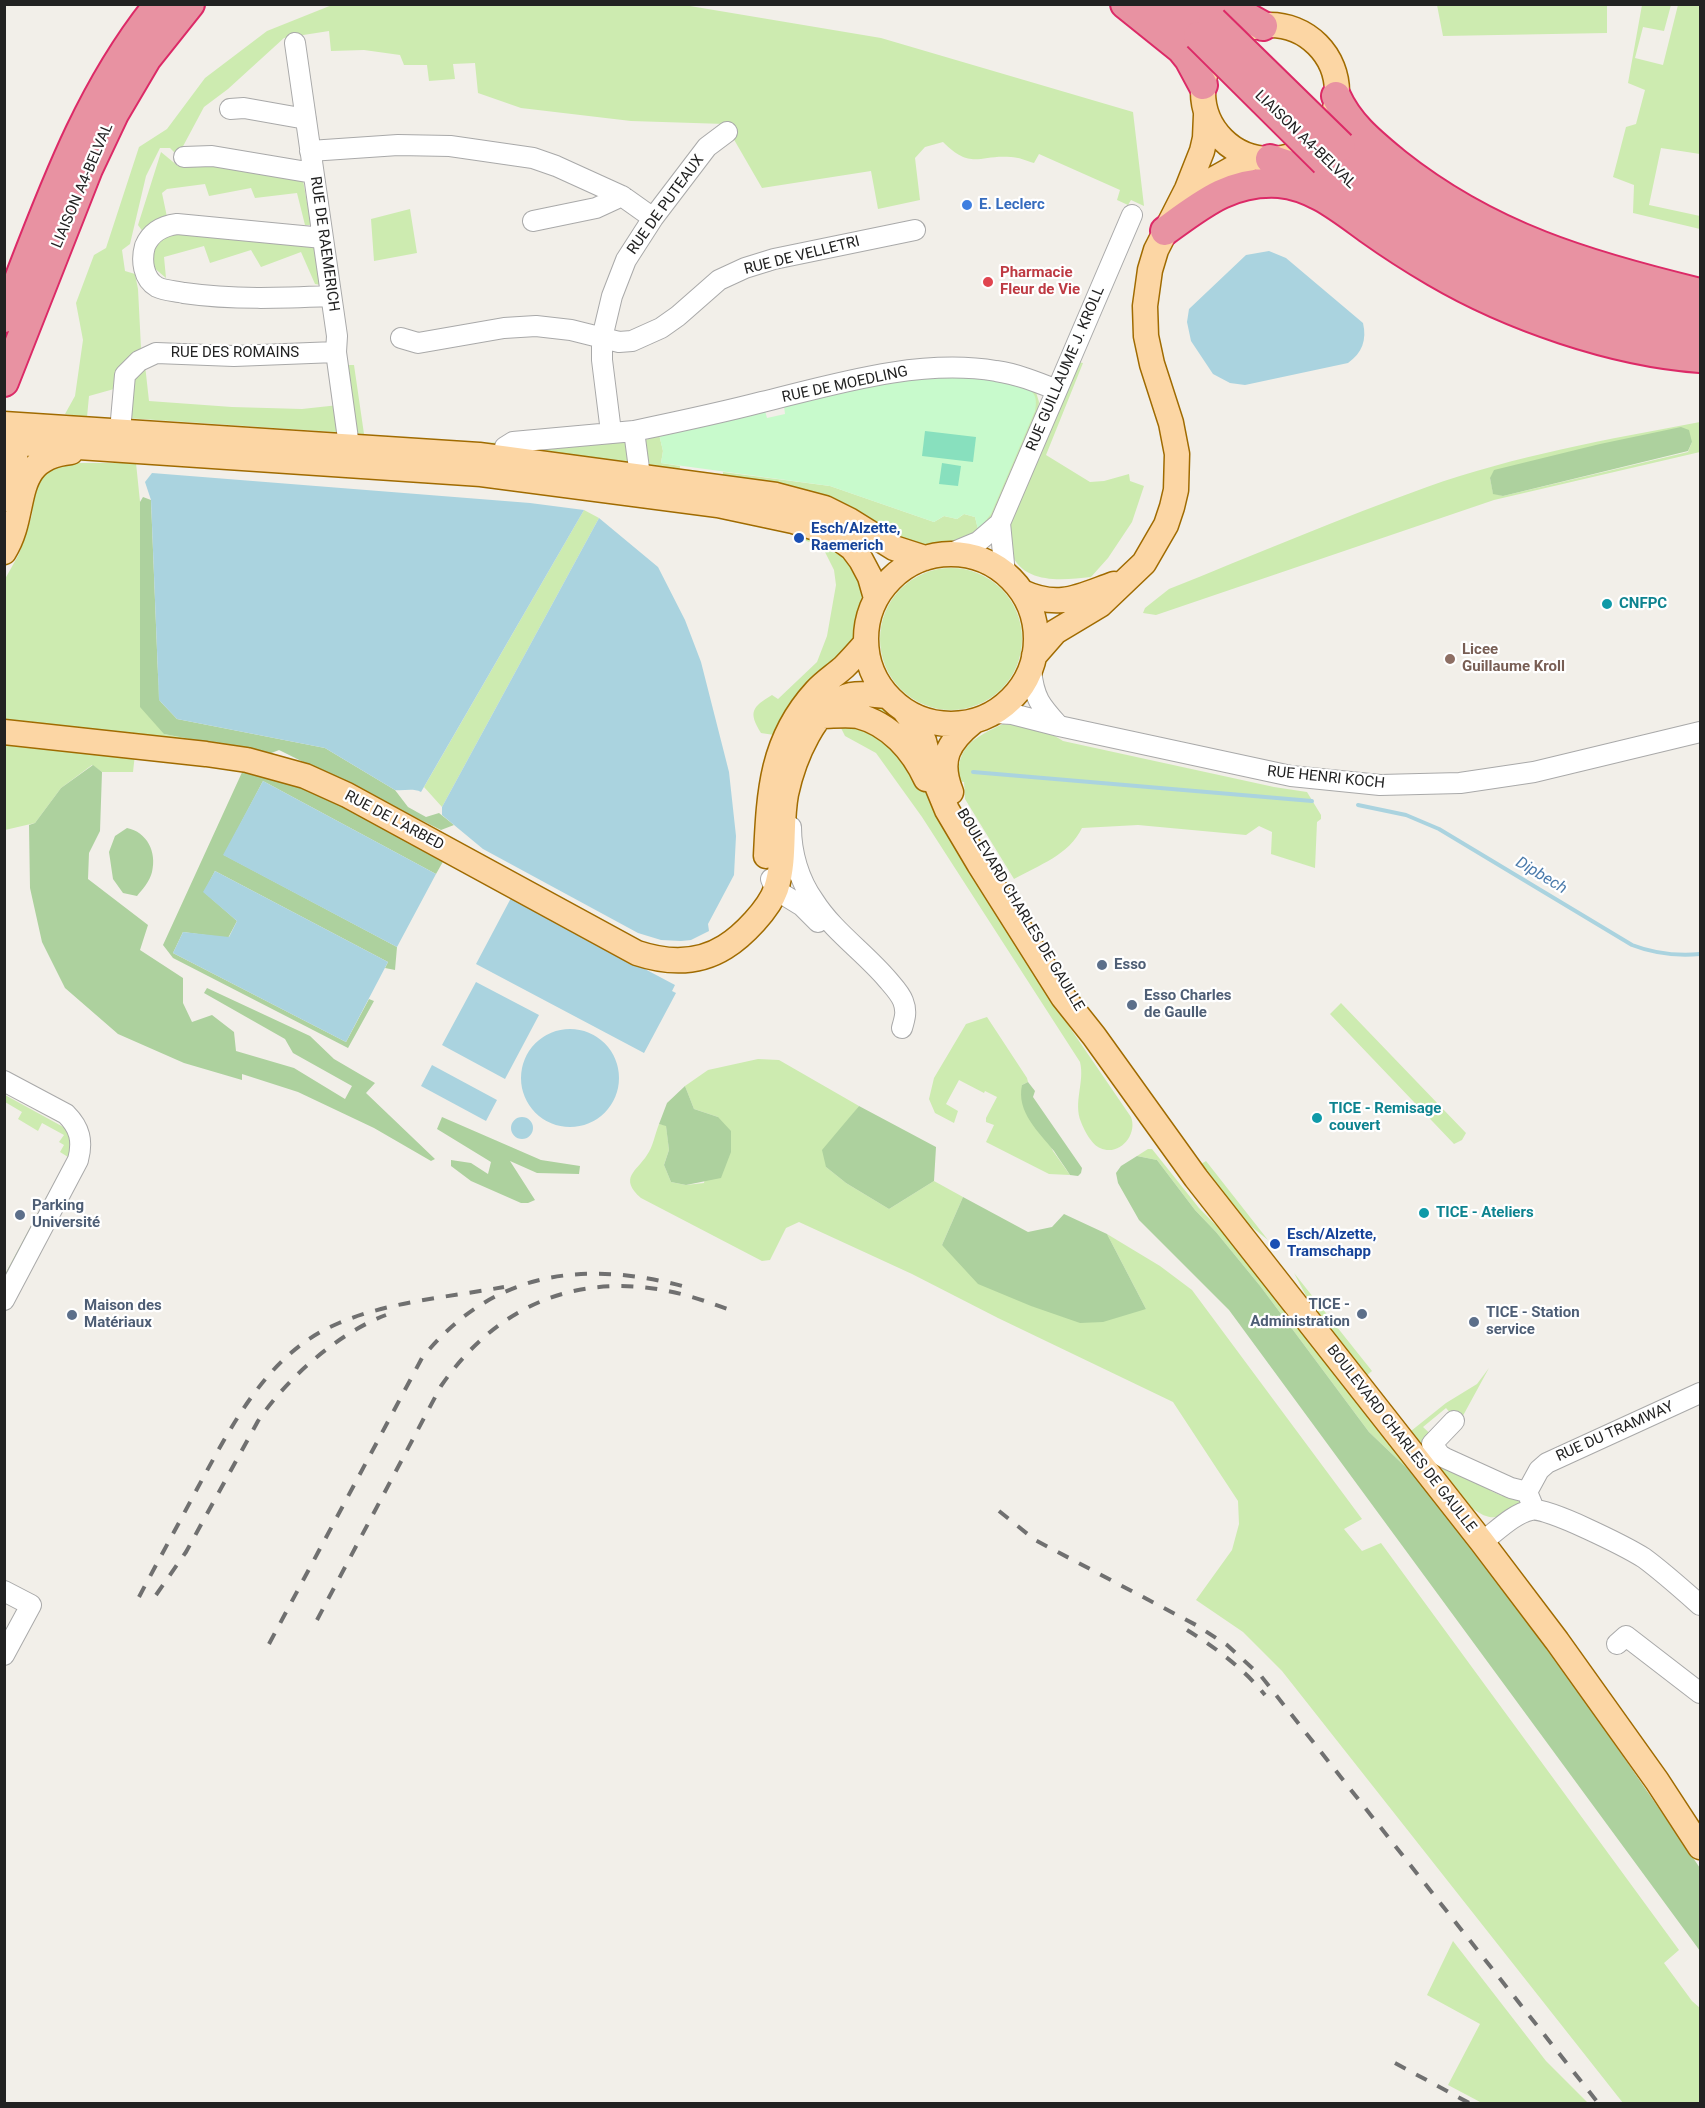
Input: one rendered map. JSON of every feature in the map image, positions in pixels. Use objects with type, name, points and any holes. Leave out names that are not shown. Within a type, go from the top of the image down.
[{"type":"highway","name":"LIAISON A4-BELVAL","points":[[4,318],[83,123],[126,48],[159,4]]},
{"type":"highway","name":"LIAISON A4-BELVAL","points":[[4,382],[88,169],[131,84],[147,58],[190,4]]},
{"type":"highway","points":[[1125,4],[1181,49],[1189,58],[1203,85]]},
{"type":"highway","name":"LIAISON A4-BELVAL","points":[[1159,4],[1207,17],[1333,154],[1367,198],[1418,234],[1469,264],[1544,298],[1607,317],[1701,337]]},
{"type":"highway","points":[[1207,17],[1263,26]]},
{"type":"highway","points":[[1336,96],[1342,110],[1367,139],[1421,183],[1493,226],[1567,257],[1701,293]]},
{"type":"highway","name":"LIAISON A4-BELVAL","points":[[1333,154],[1388,186],[1427,214],[1500,255],[1558,279],[1648,305],[1701,315]]},
{"type":"highway","points":[[1262,158],[1294,167],[1313,177],[1333,196],[1343,211]]},
{"type":"highway","points":[[1166,231],[1203,202],[1232,188],[1261,183],[1281,183],[1303,188],[1343,211],[1437,273],[1474,293],[1537,320],[1641,350],[1701,358]]},
{"type":"main road","points":[[1033,663],[1036,630],[1032,610],[1022,592],[1005,574],[988,563],[969,556],[949,554],[925,558],[905,567],[889,581],[876,598],[868,620],[866,643],[869,662],[876,680],[896,703],[925,721],[949,724],[984,717],[1010,701],[1022,687],[1033,663],[1055,632],[1100,605],[1144,563],[1166,525],[1176,490],[1177,454],[1171,423],[1152,364],[1146,336],[1145,306],[1150,270],[1156,250],[1202,151],[1206,115],[1203,85],[1207,69],[1215,54],[1226,41],[1240,32],[1263,26],[1288,28],[1308,38],[1324,53],[1332,67],[1336,81],[1336,96],[1331,119],[1317,140],[1295,154],[1262,158],[1214,179],[1166,231]]},
{"type":"main road","points":[[1206,115],[1217,134],[1233,149],[1262,158]]},
{"type":"main road","points":[[4,536],[9,511],[11,433],[70,433],[348,455],[718,505],[793,520],[819,529],[852,548],[866,567],[876,598]]},
{"type":"main road","points":[[4,552],[11,542],[18,520],[24,483],[33,468],[51,455],[107,436]]},
{"type":"main road","points":[[348,455],[503,457],[776,495],[825,508],[894,548],[925,558]]},
{"type":"main road","points":[[1022,592],[1045,600],[1063,601],[1129,578]]},
{"type":"main road","name":"RUE DE L'ARBED","points":[[4,732],[247,760],[304,777],[348,795],[638,953],[679,961],[707,956],[732,943],[768,905],[776,890],[783,854],[786,795],[781,744],[798,713],[817,689],[845,666],[866,643]]},
{"type":"main road","name":"RUE DE L'ARBED","points":[[752,923],[764,884],[769,794],[783,772],[820,716],[836,701],[852,695],[896,703]]},
{"type":"main road","name":"BOULEVARD CHARLES DE GAULLE","points":[[896,703],[918,729],[924,741],[933,776],[947,810],[1063,997],[1094,1036],[1184,1163],[1557,1641],[1701,1847]]},
{"type":"main road","name":"BOULEVARD CHARLES DE GAULLE","points":[[820,716],[857,716],[874,722],[897,738],[913,755],[956,840],[979,864]]},
{"type":"main road","name":"BOULEVARD CHARLES DE GAULLE","points":[[984,717],[956,735],[948,749],[945,766],[948,785],[955,804],[1071,992],[1094,1036]]},
{"type":"street","name":"RUE DE RAEMERICH","points":[[295,43],[337,336],[336,352],[348,455]]},
{"type":"street","points":[[230,109],[244,108],[306,119]]},
{"type":"street","name":"RUE DE PUTEAUX","points":[[611,432],[602,360],[602,339],[612,296],[626,260],[653,218],[707,147],[727,132]]},
{"type":"street","points":[[310,151],[398,145],[450,146],[533,158],[622,196],[653,218]]},
{"type":"street","points":[[184,157],[212,156],[313,173]]},
{"type":"street","points":[[533,220],[596,208],[622,196]]},
{"type":"street","name":"RUE GUILLAUME J. KROLL","points":[[949,554],[978,542],[1000,523],[1132,214]]},
{"type":"street","points":[[323,238],[177,224],[164,226],[152,234],[146,243],[143,264],[148,278],[163,290],[202,295],[264,298],[331,296]]},
{"type":"street","name":"RUE DE VELLETRI","points":[[401,338],[418,343],[504,328],[536,326],[571,330],[619,342],[632,341],[661,328],[719,280],[745,268],[915,230]]},
{"type":"street","name":"RUE DES ROMAINS","points":[[107,436],[125,375],[139,362],[156,353],[234,357],[336,352]]},
{"type":"street","name":"RUE DE MOEDLING","points":[[634,431],[708,416],[843,382],[928,369],[956,367],[995,370],[1020,376],[1057,390]]},
{"type":"street","points":[[503,457],[505,447],[513,442],[634,431],[639,476]]},
{"type":"street","name":"RUE GUILLAUME J. KROLL","points":[[1000,523],[1005,574]]},
{"type":"street","points":[[1033,663],[1033,690],[1042,708],[1059,726]]},
{"type":"street","name":"RUE HENRI KOCH","points":[[984,717],[1012,714],[1291,776],[1380,785],[1460,783],[1534,772],[1701,732]]},
{"type":"street","points":[[783,772],[791,837],[802,879],[814,902],[872,961],[903,999],[906,1013],[902,1028]]},
{"type":"street","points":[[776,890],[802,906],[848,952],[895,988]]},
{"type":"street","points":[[4,1081],[66,1114],[75,1123],[80,1134],[81,1148],[78,1160],[4,1300]]},
{"type":"street","name":"RUE DU TRAMWAY","points":[[1524,1496],[1539,1470],[1547,1463],[1701,1393]]},
{"type":"street","points":[[1454,1421],[1432,1444],[1440,1455],[1524,1496],[1548,1512],[1643,1558],[1701,1605]]},
{"type":"street","points":[[1482,1542],[1519,1514],[1524,1496]]},
{"type":"street","points":[[4,1591],[31,1605],[4,1654]]},
{"type":"street","points":[[1617,1644],[1626,1636],[1701,1693]]},
{"type":"green space","points":[[332,5],[684,5],[881,38],[1133,112],[1144,206],[1131,200],[1128,205],[1117,200],[1120,190],[1039,154],[1034,163],[1014,157],[969,159],[953,151],[943,142],[925,147],[915,158],[920,200],[878,209],[871,171],[762,188],[725,124],[631,121],[521,108],[478,93],[475,63],[453,64],[455,79],[429,81],[427,65],[404,65],[400,55],[364,50],[331,51],[329,31],[284,38],[228,89],[204,107],[181,150],[175,153],[170,148],[160,148],[146,176],[130,244],[122,250],[125,271],[135,274],[138,289],[141,348],[116,370],[114,389],[89,396],[87,417],[65,414],[75,396],[83,340],[76,303],[94,255],[106,248],[139,147],[167,129],[205,78],[267,31]]},
{"type":"green space","points":[[1437,5],[1607,5],[1607,33],[1443,36]]},
{"type":"green space","points":[[1642,5],[1671,5],[1664,31],[1643,27],[1635,58],[1663,65],[1678,5],[1700,5],[1700,154],[1661,148],[1649,205],[1700,216],[1700,229],[1633,213],[1634,185],[1613,177],[1626,127],[1636,124],[1645,90],[1628,83]]},
{"type":"green space","points":[[161,152],[178,166],[237,166],[303,180],[311,225],[305,225],[297,193],[255,198],[251,188],[209,196],[205,184],[167,189],[162,193],[167,217],[146,236],[138,225]]},
{"type":"green space","points":[[410,209],[417,253],[374,261],[371,219]]},
{"type":"green space","points":[[182,229],[318,246],[321,285],[315,284],[301,252],[261,267],[251,250],[210,263],[204,246],[164,257],[166,278],[153,267],[154,252],[163,238]]},
{"type":"green space","points":[[1077,362],[1083,363],[1046,455],[1090,482],[1104,481],[1129,474],[1130,481],[1144,486],[1132,522],[1108,558],[1091,577],[1045,578],[1025,571],[1017,563],[1010,550],[1009,524]]},
{"type":"green space","points":[[145,365],[149,401],[302,409],[348,404],[345,365],[354,365],[364,434],[126,418],[129,376]]},
{"type":"green space","points":[[925,377],[999,380],[1026,387],[1035,397],[1035,411],[991,514],[978,530],[975,517],[964,514],[957,519],[944,516],[934,522],[830,486],[661,463],[663,451],[659,434],[701,427],[765,411],[767,418],[785,414],[784,406],[879,383]]},
{"type":"green space","points":[[1022,384],[1036,392],[1039,402],[1038,411],[993,518],[986,527],[960,541],[922,546],[722,481],[723,472],[830,486],[934,522],[944,516],[957,519],[964,514],[975,517],[978,529]]},
{"type":"green space","points":[[1700,422],[1700,452],[1494,500],[1156,615],[1143,613],[1145,608],[1169,589],[1427,487],[1528,457]],"holes":[[[1692,442],[1688,452],[1503,496],[1493,493],[1490,478]]]},
{"type":"green space","points":[[1681,427],[1689,430],[1692,442],[1688,451],[1503,496],[1493,494],[1490,478],[1494,470]]},
{"type":"green space","points":[[925,431],[976,437],[973,462],[922,456]]},
{"type":"green space","points":[[659,434],[663,451],[661,463],[680,466],[679,475],[476,443],[622,439],[631,447]]},
{"type":"green space","points":[[63,463],[136,463],[164,734],[208,742],[5,722],[5,579],[19,554],[32,515],[34,489],[40,477]]},
{"type":"green space","points":[[942,463],[961,466],[958,486],[939,484]]},
{"type":"green space","points":[[143,497],[151,500],[159,700],[177,719],[325,748],[395,790],[408,807],[426,817],[439,813],[454,825],[441,830],[279,750],[269,754],[164,734],[140,707],[140,502]]},
{"type":"green space","points":[[584,510],[599,518],[442,807],[424,787]]},
{"type":"green space","points":[[799,532],[843,553],[860,583],[862,594],[855,643],[774,735],[761,733],[753,715],[756,707],[772,695],[778,699],[817,662],[827,636],[836,585],[834,570],[822,546],[797,538]]},
{"type":"green space","points":[[951,568],[978,574],[1001,589],[1016,612],[1022,639],[1016,666],[1001,689],[978,704],[951,710],[924,704],[901,689],[886,666],[880,639],[886,612],[901,589],[924,574]]},
{"type":"green space","points":[[869,704],[884,709],[903,721],[956,840],[986,898],[1053,1003],[1131,1117],[1132,1131],[1120,1147],[1107,1150],[1100,1148],[1089,1137],[1082,1125],[1078,1107],[1080,1062],[922,817],[876,753],[845,736],[841,728],[840,715]]},
{"type":"green space","points":[[1003,724],[1043,731],[1063,741],[1274,787],[1307,792],[1321,815],[1321,819],[1317,822],[1315,868],[1271,854],[1272,832],[1259,826],[1246,835],[1138,825],[1082,828],[1061,852],[1014,879],[965,799],[964,782],[958,781],[958,769],[969,744]]},
{"type":"green space","points":[[5,742],[135,754],[133,772],[102,772],[92,765],[61,788],[35,823],[5,830]]},
{"type":"green space","points":[[93,765],[102,772],[100,831],[89,853],[88,879],[148,925],[140,950],[183,978],[183,1003],[192,1022],[212,1015],[234,1032],[236,1051],[294,1068],[345,1099],[352,1086],[293,1053],[285,1039],[204,993],[207,988],[310,1036],[334,1059],[375,1083],[366,1093],[435,1159],[431,1161],[374,1128],[298,1092],[242,1074],[242,1080],[184,1063],[118,1034],[65,988],[42,942],[30,888],[29,825],[35,823],[61,788]]},
{"type":"green space","points":[[244,768],[301,784],[445,858],[436,874],[263,781],[224,855],[397,947],[395,970],[385,968],[388,962],[215,871],[204,892],[237,921],[228,938],[183,932],[173,953],[346,1042],[369,999],[374,1001],[348,1048],[173,958],[163,945]]},
{"type":"green space","points":[[127,828],[145,838],[152,850],[151,875],[137,896],[123,893],[113,879],[109,852],[115,836]]},
{"type":"green space","points":[[1341,1003],[1466,1133],[1462,1140],[1454,1144],[1330,1014]]},
{"type":"green space","points":[[987,1017],[1027,1078],[1028,1082],[1022,1085],[1053,1151],[1070,1175],[1049,1174],[986,1142],[994,1125],[986,1122],[986,1118],[997,1097],[985,1091],[984,1093],[959,1080],[946,1104],[958,1111],[954,1123],[935,1113],[929,1099],[934,1078],[966,1024]]},
{"type":"green space","points":[[758,1059],[779,1060],[859,1106],[843,1127],[826,1167],[846,1183],[889,1209],[934,1181],[963,1197],[942,1245],[1146,1309],[1107,1234],[1160,1266],[1192,1290],[1362,1519],[1344,1529],[1362,1551],[1381,1543],[1679,1950],[1664,1963],[1692,2001],[1700,2008],[1700,2103],[1623,2103],[1282,1671],[1243,1632],[1196,1600],[1232,1550],[1239,1524],[1238,1501],[1173,1402],[912,1274],[799,1222],[786,1228],[770,1260],[762,1261],[641,1198],[634,1191],[630,1180],[649,1152],[659,1124],[666,1125],[669,1150],[664,1165],[671,1182],[686,1185],[704,1183],[718,1117],[694,1109],[685,1086],[708,1070]]},
{"type":"green space","points":[[1028,1082],[1035,1091],[1033,1097],[1082,1168],[1078,1176],[1070,1175],[1030,1121],[1022,1104],[1021,1095],[1022,1085]]},
{"type":"green space","points":[[685,1086],[694,1109],[718,1117],[731,1131],[731,1152],[721,1178],[686,1185],[671,1182],[664,1165],[669,1150],[666,1126],[659,1124],[667,1103]]},
{"type":"green space","points":[[5,1095],[67,1129],[74,1148],[5,1286],[5,1274],[68,1157],[60,1152],[64,1145],[59,1142],[64,1135],[42,1123],[38,1131],[18,1119],[22,1112],[5,1102]]},
{"type":"green space","points":[[859,1106],[936,1147],[934,1181],[889,1209],[846,1183],[826,1167],[822,1150]]},
{"type":"green space","points":[[442,1117],[541,1160],[580,1166],[579,1174],[537,1173],[510,1161],[535,1200],[521,1203],[471,1181],[451,1166],[451,1160],[471,1163],[488,1174],[491,1162],[437,1129]]},
{"type":"green space","points":[[1152,1149],[1199,1208],[1243,1253],[1413,1474],[1369,1432],[1261,1287],[1195,1210],[1157,1160],[1137,1156]]},
{"type":"green space","points":[[1137,1156],[1157,1160],[1195,1210],[1261,1287],[1369,1432],[1413,1474],[1545,1643],[1700,1868],[1700,1951],[1229,1310],[1139,1220],[1118,1183],[1116,1173],[1121,1166]]},
{"type":"green space","points":[[1206,1161],[1268,1240],[1247,1223],[1201,1164]]},
{"type":"green space","points":[[963,1197],[1028,1232],[1052,1227],[1064,1214],[1107,1234],[1146,1309],[1103,1322],[1080,1323],[978,1284],[942,1245]]},
{"type":"green space","points":[[1294,1273],[1372,1371],[1366,1376],[1313,1309]]},
{"type":"green space","points":[[1489,1368],[1459,1423],[1446,1408],[1423,1427],[1491,1491],[1502,1496],[1506,1490],[1520,1496],[1522,1505],[1497,1517],[1486,1516],[1472,1508],[1411,1431],[1446,1403],[1477,1384]]},
{"type":"green space","points":[[1453,1941],[1546,2061],[1588,2103],[1482,2103],[1448,2085],[1480,2024],[1427,1995]]},
{"type":"water","points":[[1269,251],[1286,258],[1363,323],[1362,346],[1357,355],[1348,363],[1245,385],[1230,383],[1213,374],[1191,341],[1187,322],[1189,309],[1246,255]]},
{"type":"water","points":[[152,473],[530,503],[584,510],[421,792],[395,790],[325,748],[177,719],[159,700],[151,500],[145,482]]},
{"type":"water","points":[[599,518],[658,567],[685,620],[701,662],[729,772],[736,836],[734,875],[708,924],[709,931],[691,940],[661,940],[638,933],[483,849],[442,815],[442,807]]},
{"type":"water","points":[[263,781],[436,874],[397,947],[223,855]]},
{"type":"water","points":[[215,871],[388,962],[346,1042],[173,953],[183,932],[229,937],[237,921],[203,892]]},
{"type":"water","points":[[511,898],[675,985],[672,991],[676,993],[644,1053],[476,964]]},
{"type":"water","points":[[476,982],[539,1015],[505,1079],[442,1045]]},
{"type":"water","points":[[570,1029],[589,1033],[605,1043],[615,1059],[619,1078],[615,1097],[605,1113],[589,1123],[570,1127],[551,1123],[535,1113],[525,1097],[521,1078],[525,1059],[535,1043],[551,1033]]},
{"type":"water","points":[[432,1065],[497,1100],[486,1121],[421,1086]]},
{"type":"water","points":[[522,1117],[530,1120],[533,1128],[530,1136],[522,1139],[514,1136],[511,1128],[514,1120]]},
{"type":"waterway","points":[[973,772],[1312,801]]},
{"type":"waterway","name":"Dipbech","points":[[1358,805],[1406,815],[1439,829],[1632,945],[1666,954],[1700,954]]},
{"type":"railway","points":[[269,1644],[422,1358],[450,1329],[479,1306],[510,1290],[543,1279],[578,1274],[614,1274],[690,1288]]},
{"type":"railway","points":[[317,1620],[441,1386],[465,1356],[491,1331],[520,1312],[551,1298],[584,1289],[618,1286],[654,1289],[692,1297],[731,1310]]},
{"type":"railway","points":[[139,1597],[224,1440],[255,1393],[272,1371],[292,1352],[314,1336],[359,1316],[421,1300],[504,1287]]},
{"type":"railway","points":[[156,1595],[186,1552],[258,1421],[283,1389],[332,1345],[386,1315]]},
{"type":"railway","points":[[999,1511],[1035,1540],[1196,1625],[1227,1645],[1261,1676],[1599,2104]]},
{"type":"railway","points":[[1187,1630],[1229,1659],[1265,1695]]},
{"type":"railway","points":[[1395,2063],[1471,2104]]},
{"type":"place","name":"E. Leclerc","points":[[967,205]]},
{"type":"place","name":"Pharmacie Fleur de Vie","points":[[988,282]]},
{"type":"place","name":"Esch/Alzette, Raemerich","points":[[799,538]]},
{"type":"place","name":"CNFPC","points":[[1607,604]]},
{"type":"place","name":"Licee Guillaume Kroll","points":[[1450,659]]},
{"type":"place","name":"Esso","points":[[1102,965]]},
{"type":"place","name":"Esso Charles de Gaulle","points":[[1132,1005]]},
{"type":"place","name":"TICE - Remisage couvert","points":[[1317,1118]]},
{"type":"place","name":"TICE - Ateliers","points":[[1424,1213]]},
{"type":"place","name":"Parking Université","points":[[20,1215]]},
{"type":"place","name":"Esch/Alzette, Tramschapp","points":[[1275,1244]]},
{"type":"place","name":"TICE - Administration","points":[[1362,1314]]},
{"type":"place","name":"Maison des Matériaux","points":[[72,1315]]},
{"type":"place","name":"TICE - Station service","points":[[1474,1322]]}]
